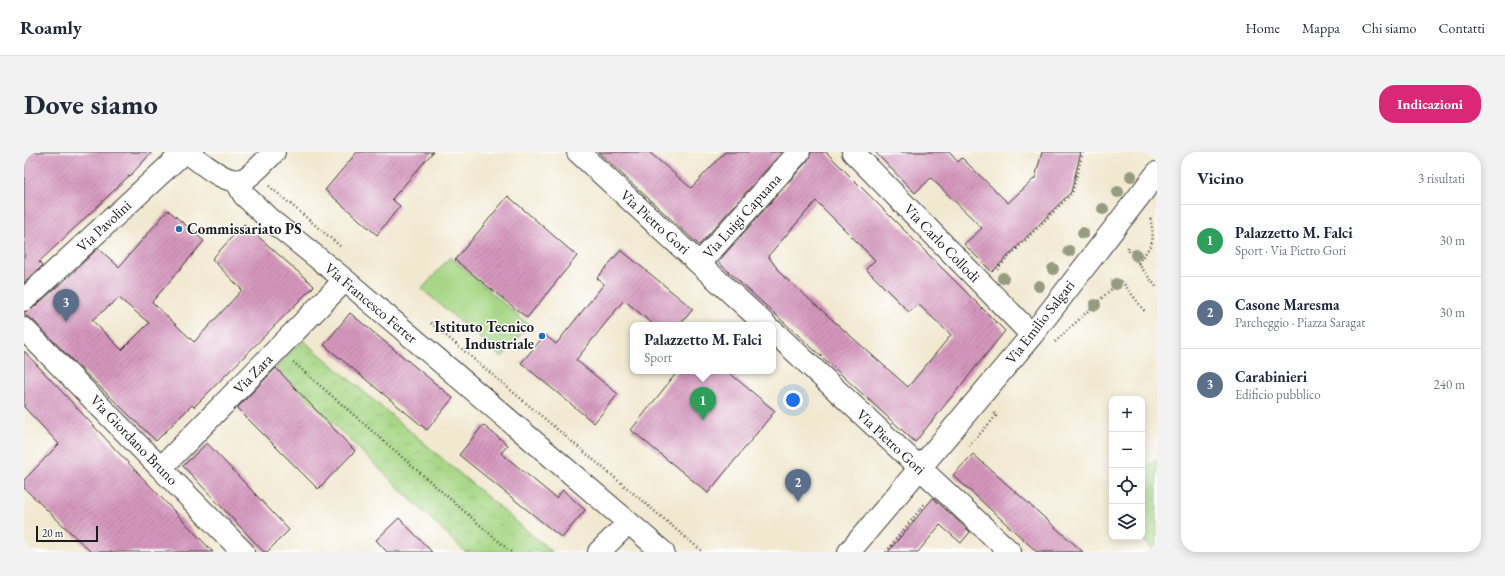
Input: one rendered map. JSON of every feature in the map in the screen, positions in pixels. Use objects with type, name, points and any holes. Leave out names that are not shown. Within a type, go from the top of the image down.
[{"type":"street","name":"Via Pavolini","points":[[24,300],[184,152]]},
{"type":"street","points":[[187,152],[226,179],[237,182],[249,176],[274,152]]},
{"type":"street","name":"Via Pietro Gori","points":[[578,152],[763,322]]},
{"type":"street","name":"Via Luigi Capuana","points":[[700,263],[799,152]]},
{"type":"street","name":"Via Carlo Collodi","points":[[853,152],[1032,335]]},
{"type":"street","name":"Via Emilio Salgari","points":[[849,552],[1032,335],[1157,173]]},
{"type":"street","name":"Via Francesco Ferrer","points":[[237,182],[244,195],[262,214],[345,280],[663,552]]},
{"type":"street","name":"Via Zara","points":[[161,468],[345,280]]},
{"type":"street","name":"Via Giordano Bruno","points":[[24,329],[243,552]]},
{"type":"street","name":"Via Pietro Gori","points":[[776,334],[1010,552]]},
{"type":"street","points":[[599,552],[628,523]]},
{"type":"path","points":[[992,274],[1072,193],[1083,152]]},
{"type":"path","points":[[268,186],[341,247]]},
{"type":"path","points":[[1138,263],[1151,245],[1154,237],[1149,212],[1145,218]]},
{"type":"path","points":[[1128,245],[1128,250],[1157,288]]},
{"type":"path","points":[[1121,280],[1146,313]]},
{"type":"path","points":[[425,318],[703,552]]},
{"type":"path","points":[[292,360],[511,552]]},
{"type":"path","points":[[886,552],[927,501]]},
{"type":"green space","points":[[450,257],[529,325],[502,357],[422,289]]},
{"type":"green space","points":[[303,340],[552,552],[465,552],[276,368]]},
{"type":"green space","points":[[1157,459],[1157,552],[1143,540],[1145,540],[1145,468]]},
{"type":"building","points":[[24,152],[152,152],[130,176],[39,262],[42,266],[24,283]]},
{"type":"building","points":[[357,152],[433,152],[392,199],[400,206],[377,235],[325,190]]},
{"type":"building","points":[[598,152],[649,152],[691,188],[725,152],[782,152],[699,245]]},
{"type":"building","points":[[811,152],[826,152],[1005,331],[915,442],[718,262],[808,160]],"holes":[[[816,201],[875,260],[866,269],[909,312],[918,304],[951,335],[908,387],[782,275],[768,256]]]},
{"type":"building","points":[[875,152],[949,152],[958,162],[962,158],[1008,203],[1035,178],[1042,152],[1081,152],[1071,192],[992,272],[964,244],[982,228],[931,178],[915,193]]},
{"type":"building","points":[[508,196],[577,256],[527,318],[455,260]]},
{"type":"building","points":[[168,210],[204,241],[152,302],[194,342],[242,290],[212,259],[244,224],[314,286],[194,407],[192,405],[156,441],[33,320],[24,315],[24,312],[32,309],[59,286],[98,248],[119,267]],"holes":[[[119,298],[149,323],[122,350],[92,320]]]},
{"type":"building","points":[[621,250],[693,309],[682,322],[650,322],[624,300],[576,360],[618,394],[594,423],[521,363],[545,335],[556,344],[604,284],[597,278]]},
{"type":"building","points":[[350,313],[453,398],[427,430],[324,345]]},
{"type":"building","points":[[24,351],[213,552],[91,552],[24,488],[24,480],[59,444],[24,407]]},
{"type":"building","points":[[276,368],[355,451],[318,489],[237,408]]},
{"type":"building","points":[[676,374],[731,374],[775,411],[708,493],[631,430]]},
{"type":"building","points":[[483,425],[508,445],[501,453],[556,498],[563,490],[585,510],[562,538],[459,455]]},
{"type":"building","points":[[207,443],[289,530],[267,552],[264,552],[183,466]]},
{"type":"building","points":[[973,454],[1083,552],[1037,552],[953,475]]},
{"type":"building","points":[[933,498],[970,532],[961,543],[940,525],[918,552],[888,552]]},
{"type":"building","points":[[399,518],[432,552],[387,552],[376,540]]},
{"type":"place","name":"Commissariato PS","points":[[179,229]]},
{"type":"place","name":"Carabinieri","points":[[66,322]]},
{"type":"place","name":"Istituto Tecnico Industriale","points":[[542,336]]},
{"type":"place","name":"Palazzetto M. Falci","points":[[703,420]]},
{"type":"place","name":"Casone Maresma","points":[[798,502]]}]
